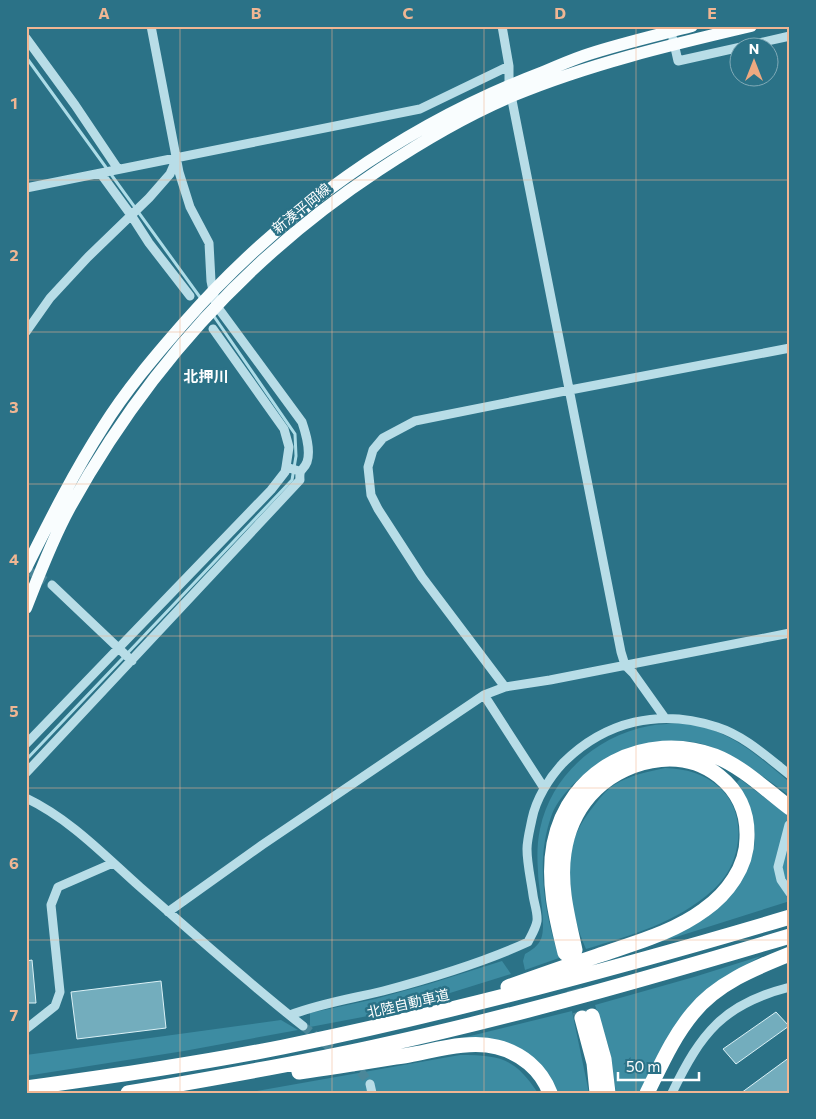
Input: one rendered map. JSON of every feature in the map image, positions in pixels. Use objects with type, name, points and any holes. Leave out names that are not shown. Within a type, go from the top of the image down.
[{"type":"highway","points":[[417,1018],[676,927],[706,909],[729,887],[744,859],[748,829],[743,808],[734,791],[726,781],[701,765],[673,759],[642,763],[621,772],[600,785],[589,796],[573,822],[567,838],[563,862],[562,888],[570,951],[552,889],[551,874],[554,843],[565,812],[574,797],[595,774],[609,764],[623,757],[653,749],[677,748],[702,752],[716,757],[745,773],[790,808]]},
{"type":"highway","name":"北陸自動車道","points":[[26,1088],[196,1063],[417,1018],[618,967],[790,917]]},
{"type":"highway","points":[[128,1093],[292,1064],[442,1031],[621,986],[790,936]]},
{"type":"highway","points":[[647,1093],[674,1040],[694,1011],[724,986],[739,977],[790,954]]},
{"type":"highway","points":[[597,1093],[587,1017],[604,1059],[608,1093]]},
{"type":"highway","points":[[157,1093],[447,1048],[480,1045],[510,1051],[523,1058],[543,1079],[550,1093]]},
{"type":"main road","name":"新湊平岡線","points":[[26,568],[62,497],[104,426],[156,355],[212,291],[294,215],[335,184],[389,148],[438,120],[510,90],[592,67],[672,38],[692,26]]},
{"type":"main road","name":"新湊平岡線","points":[[672,38],[751,26]]},
{"type":"main road","name":"新湊平岡線","points":[[26,608],[68,510],[115,433],[173,353],[216,305],[285,239],[348,190],[412,148],[464,119],[510,90]]},
{"type":"street","points":[[26,773],[300,480],[299,471],[306,462],[308,441],[302,422],[216,305],[212,291],[209,243],[190,207],[179,172],[151,26]]},
{"type":"street","points":[[502,26],[509,66],[510,90],[625,665],[633,673],[665,718]]},
{"type":"street","points":[[672,38],[678,61],[790,36]]},
{"type":"street","points":[[26,38],[75,105],[118,169]]},
{"type":"street","points":[[26,188],[420,109],[509,66]]},
{"type":"street","points":[[26,332],[50,298],[170,174],[176,159]]},
{"type":"street","points":[[101,174],[149,243],[190,296]]},
{"type":"street","points":[[26,744],[271,490],[285,472],[289,447],[284,429],[213,329]]},
{"type":"street","points":[[506,687],[422,577],[371,495],[368,466],[374,450],[383,438],[415,422],[790,348]]},
{"type":"street","points":[[286,467],[299,471]]},
{"type":"street","points":[[52,585],[132,661]]},
{"type":"street","points":[[168,912],[262,845],[484,695],[506,687],[790,633]]},
{"type":"street","points":[[484,695],[544,788]]},
{"type":"street","points":[[290,1015],[316,1006],[382,991],[491,958],[528,942],[537,921],[527,849],[532,817],[544,788],[556,771],[575,752],[593,738],[615,727],[665,718],[690,719],[719,727],[744,739],[790,774]]},
{"type":"street","points":[[26,798],[45,807],[68,824],[168,912],[303,1026]]},
{"type":"street","points":[[789,826],[778,868],[781,880],[790,893]]},
{"type":"street","points":[[26,1029],[55,1006],[60,992],[51,905],[58,887],[113,863]]},
{"type":"street","points":[[672,1093],[687,1062],[713,1027],[749,1000],[790,987]]},
{"type":"shaded area","points":[[679,723],[696,725],[725,735],[738,742],[762,759],[790,783],[790,796],[760,774],[729,755],[706,745],[685,741],[663,741],[641,745],[621,751],[601,762],[571,787],[562,797],[551,817],[546,834],[544,852],[544,888],[546,906],[559,958],[525,970],[523,961],[525,954],[538,944],[543,932],[543,915],[538,878],[538,845],[540,829],[554,792],[579,761],[611,739],[649,726]]},
{"type":"shaded area","points":[[665,768],[698,774],[723,791],[732,803],[737,818],[738,834],[736,852],[732,863],[728,872],[713,890],[684,911],[653,927],[586,949],[573,910],[569,881],[569,866],[574,840],[590,811],[611,787],[632,776]]},
{"type":"shaded area","points":[[740,779],[790,817],[790,901],[654,944],[742,878],[749,866],[755,842],[754,830],[749,807],[737,782]]},
{"type":"shaded area","points":[[761,956],[721,981],[652,1066],[639,1093],[616,1093],[609,1048],[595,1005]]},
{"type":"shaded area","points":[[502,961],[511,974],[389,1012],[310,1027],[310,1013],[375,999]]},
{"type":"shaded area","points":[[572,1011],[589,1093],[558,1093],[541,1064],[454,1040]]},
{"type":"shaded area","points":[[281,1020],[298,1030],[184,1051],[26,1076],[26,1055]]},
{"type":"shaded area","points":[[460,1055],[486,1056],[505,1061],[522,1072],[538,1093],[246,1093]]},
{"type":"building","points":[[26,917],[28,949],[26,949]]},
{"type":"building","points":[[32,960],[36,1003],[26,1003],[26,961]]},
{"type":"building","points":[[161,981],[166,1028],[77,1039],[71,992]]},
{"type":"building","points":[[776,1012],[789,1026],[736,1064],[723,1049]]},
{"type":"building","points":[[790,1057],[790,1093],[741,1093]]},
{"type":"waterway","points":[[26,57],[202,300]]},
{"type":"waterway","points":[[26,760],[292,480],[296,456],[295,434],[213,315]]},
{"type":"tunnel","points":[[26,569],[52,585]]},
{"type":"tunnel","points":[[568,967],[582,1018]]},
{"type":"tunnel","points":[[303,1026],[340,1055]]},
{"type":"tunnel","points":[[350,1063],[361,1072],[370,1084]]},
{"type":"district","name":"北押川","points":[[206,376]]}]
